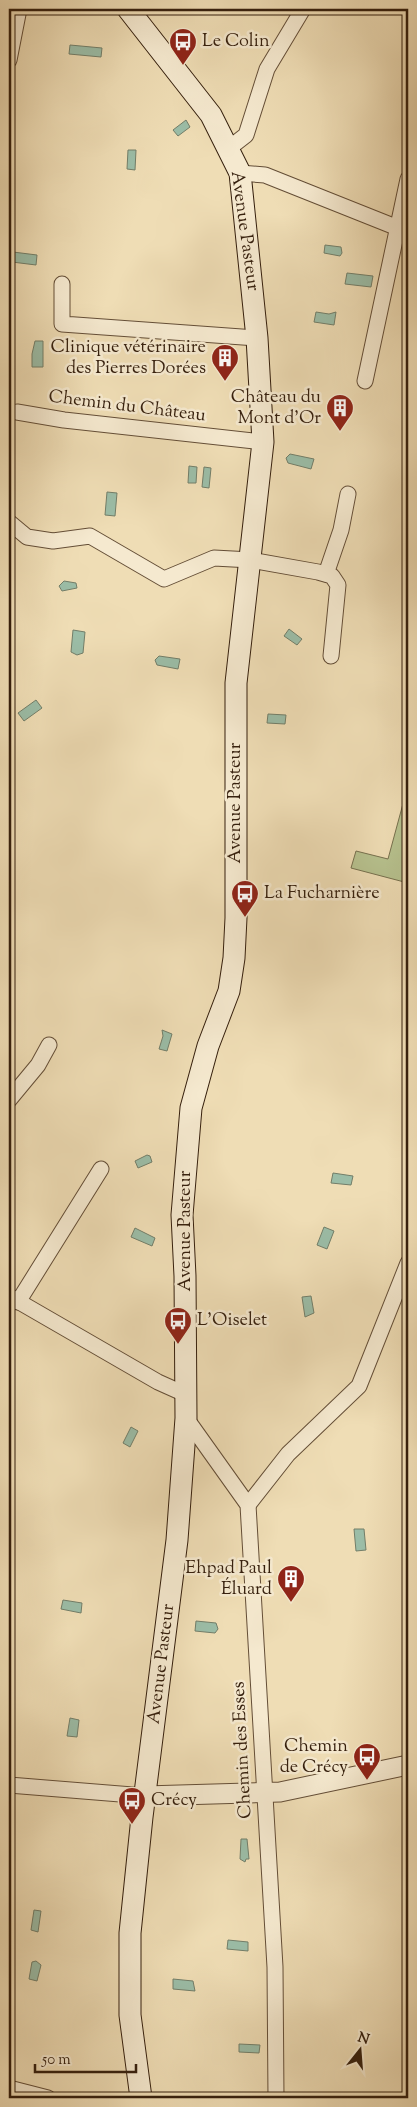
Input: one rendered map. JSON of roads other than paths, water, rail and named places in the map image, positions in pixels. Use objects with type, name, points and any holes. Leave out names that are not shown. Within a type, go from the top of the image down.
[{"type":"main road","name":"Avenue Pasteur","points":[[128,9],[211,115],[240,173],[257,338],[263,442],[236,683],[234,958],[229,991],[208,1046],[190,1108],[182,1215],[186,1418],[177,1540],[130,1933],[130,2015],[140,2098]]},
{"type":"street","points":[[9,60],[19,9]]},
{"type":"street","points":[[228,148],[246,135],[267,69],[303,9]]},
{"type":"street","points":[[240,173],[264,174],[403,229]]},
{"type":"street","points":[[365,381],[403,229],[408,179]]},
{"type":"street","points":[[62,284],[62,324],[257,338]]},
{"type":"street","name":"Chemin du Château","points":[[17,412],[64,420],[263,442]]},
{"type":"street","points":[[326,574],[341,530],[348,494]]},
{"type":"street","points":[[9,522],[26,537],[53,541],[90,536],[164,579],[214,558],[251,560],[332,576],[338,585],[331,656]]},
{"type":"street","points":[[9,1100],[38,1065],[49,1045]]},
{"type":"street","points":[[101,1169],[14,1299],[158,1382],[187,1395]]},
{"type":"street","points":[[186,1418],[248,1505],[288,1454],[359,1386],[408,1263]]},
{"type":"street","name":"Chemin des Esses","points":[[248,1505],[275,1967],[276,2098]]},
{"type":"street","points":[[9,1784],[145,1796],[264,1793],[408,1765]]},
{"type":"street","points":[[9,2088],[48,2098]]},
{"type":"place","name":"Le Colin","points":[[183,66]]},
{"type":"place","name":"Clinique vétérinaire des Pierres Dorées","points":[[225,382]]},
{"type":"place","name":"Château du Mont d'Or","points":[[340,432]]},
{"type":"place","name":"La Fucharnière","points":[[245,918]]},
{"type":"place","name":"L'Oiselet","points":[[178,1345]]},
{"type":"place","name":"Ehpad Paul Éluard","points":[[291,1603]]},
{"type":"place","name":"Chemin de Crécy","points":[[367,1781]]},
{"type":"place","name":"Crécy","points":[[132,1825]]}]
